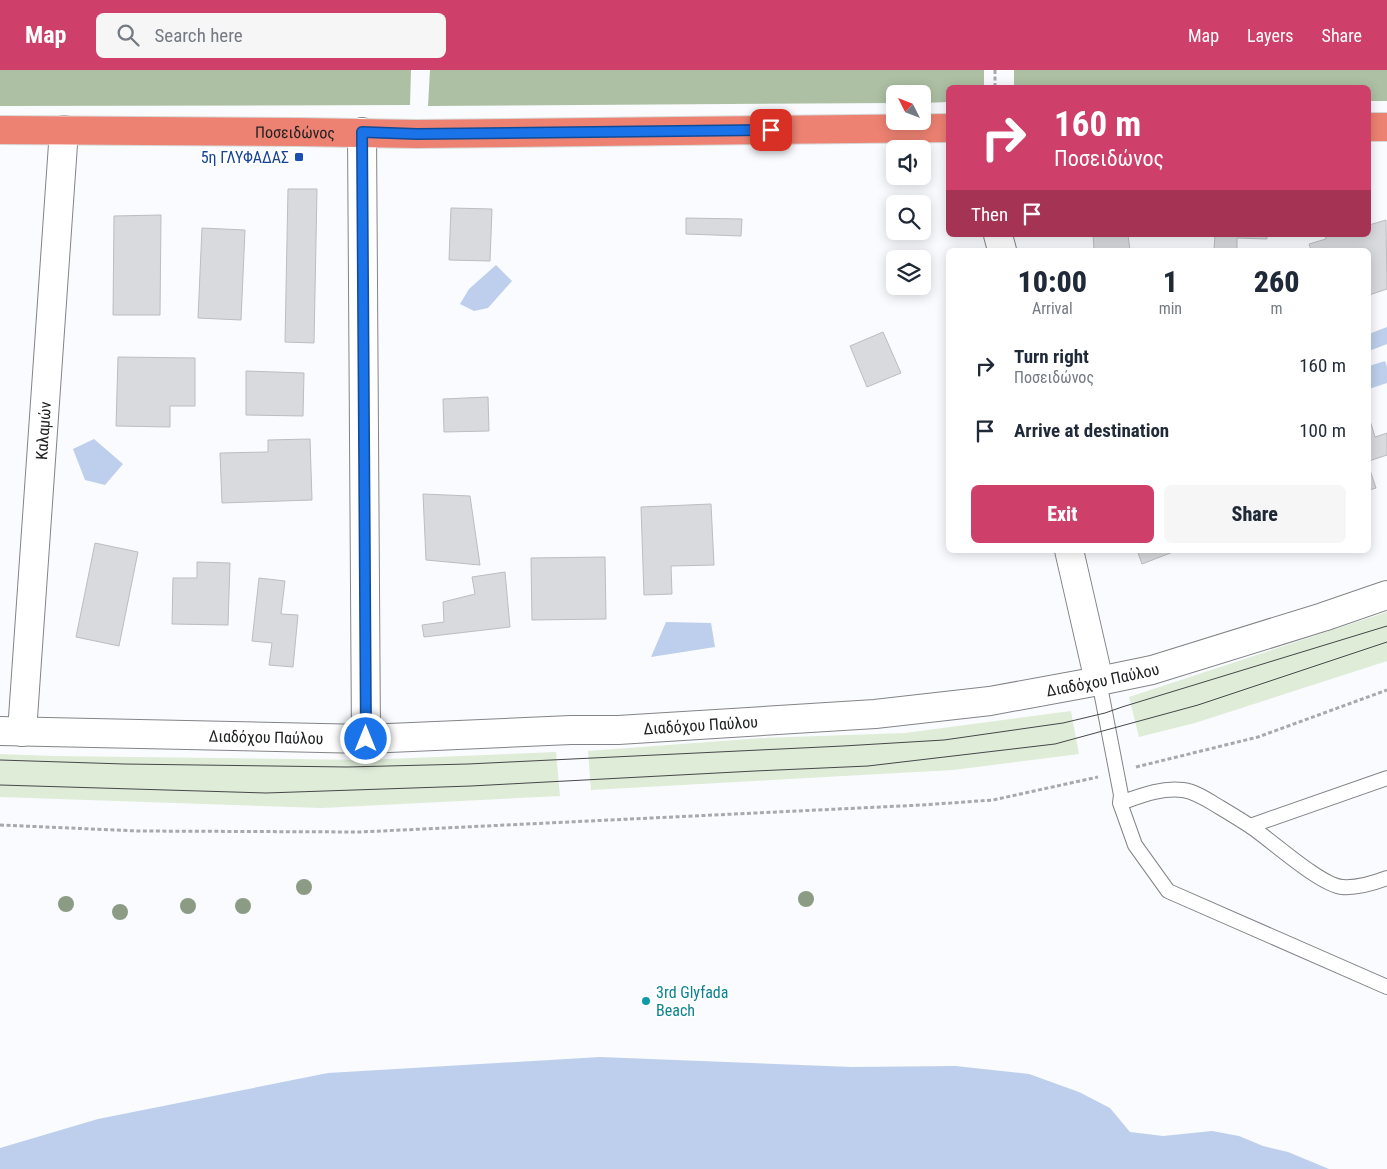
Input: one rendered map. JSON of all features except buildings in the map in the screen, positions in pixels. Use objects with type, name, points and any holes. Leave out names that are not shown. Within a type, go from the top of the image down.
[{"type":"highway","points":[[1371,127],[1387,127]]},
{"type":"highway","name":"Ποσειδώνος","points":[[0,130],[436,134],[946,128]]},
{"type":"street","name":"Καλαμών","points":[[11,731],[64,130]]},
{"type":"street","points":[[362,132],[366,739]]},
{"type":"street","points":[[1070,553],[1099,681]]},
{"type":"street","name":"Διαδόχου Παύλου","points":[[11,731],[366,739],[571,730],[618,730],[875,714],[990,701],[1152,670],[1387,595]]},
{"type":"lane","points":[[1099,681],[1121,795],[1120,803],[1135,845],[1168,891],[1387,987]]},
{"type":"lane","points":[[1250,826],[1387,778]]},
{"type":"lane","points":[[1120,803],[1143,795],[1170,789],[1186,790],[1203,797],[1250,826],[1328,883],[1342,887],[1356,886],[1387,878]]},
{"type":"path","points":[[995,70],[995,85]]},
{"type":"path","points":[[0,825],[138,831],[369,832],[922,806],[993,800],[1258,737],[1387,690]]},
{"type":"green space","points":[[0,70],[411,70],[410,105],[0,106]]},
{"type":"green space","points":[[430,70],[984,70],[984,85],[946,85],[946,102],[931,103],[931,85],[886,85],[886,103],[428,106]]},
{"type":"green space","points":[[1014,70],[1387,70],[1387,101],[1371,101],[1371,85],[1014,85]]},
{"type":"green space","points":[[1387,612],[1387,661],[1195,723],[1139,737],[1129,697]]},
{"type":"green space","points":[[1071,711],[1079,754],[953,770],[591,790],[588,751],[762,738],[905,733]]},
{"type":"green space","points":[[556,752],[560,796],[322,808],[0,797],[0,754],[364,760]]},
{"type":"water","points":[[496,265],[512,281],[488,308],[474,311],[460,304],[469,289]]},
{"type":"water","points":[[1387,327],[1387,344],[1371,350],[1371,333]]},
{"type":"water","points":[[1385,361],[1387,383],[1371,388],[1371,365]]},
{"type":"water","points":[[94,439],[123,464],[105,485],[85,480],[73,449]]},
{"type":"water","points":[[666,622],[711,623],[715,647],[651,657]]},
{"type":"water","points":[[600,1057],[852,1067],[955,1066],[1029,1074],[1079,1092],[1110,1108],[1130,1132],[1163,1136],[1212,1131],[1239,1136],[1263,1146],[1288,1152],[1329,1169],[0,1169],[0,1148],[98,1119],[328,1073]]},
{"type":"tram line","points":[[0,760],[347,767],[468,764],[944,740],[1063,723],[1105,713],[1387,626]]},
{"type":"tram line","points":[[0,785],[266,793],[471,786],[868,766],[1055,744],[1198,705],[1387,642]]},
{"type":"place","name":"5η ΓΛΥΦΑΔΑΣ","points":[[299,157]]},
{"type":"place","name":"3rd Glyfada Beach","points":[[646,1001]]},
{"type":"route","points":[[366,739],[362,132],[417,134],[771,130]]}]
